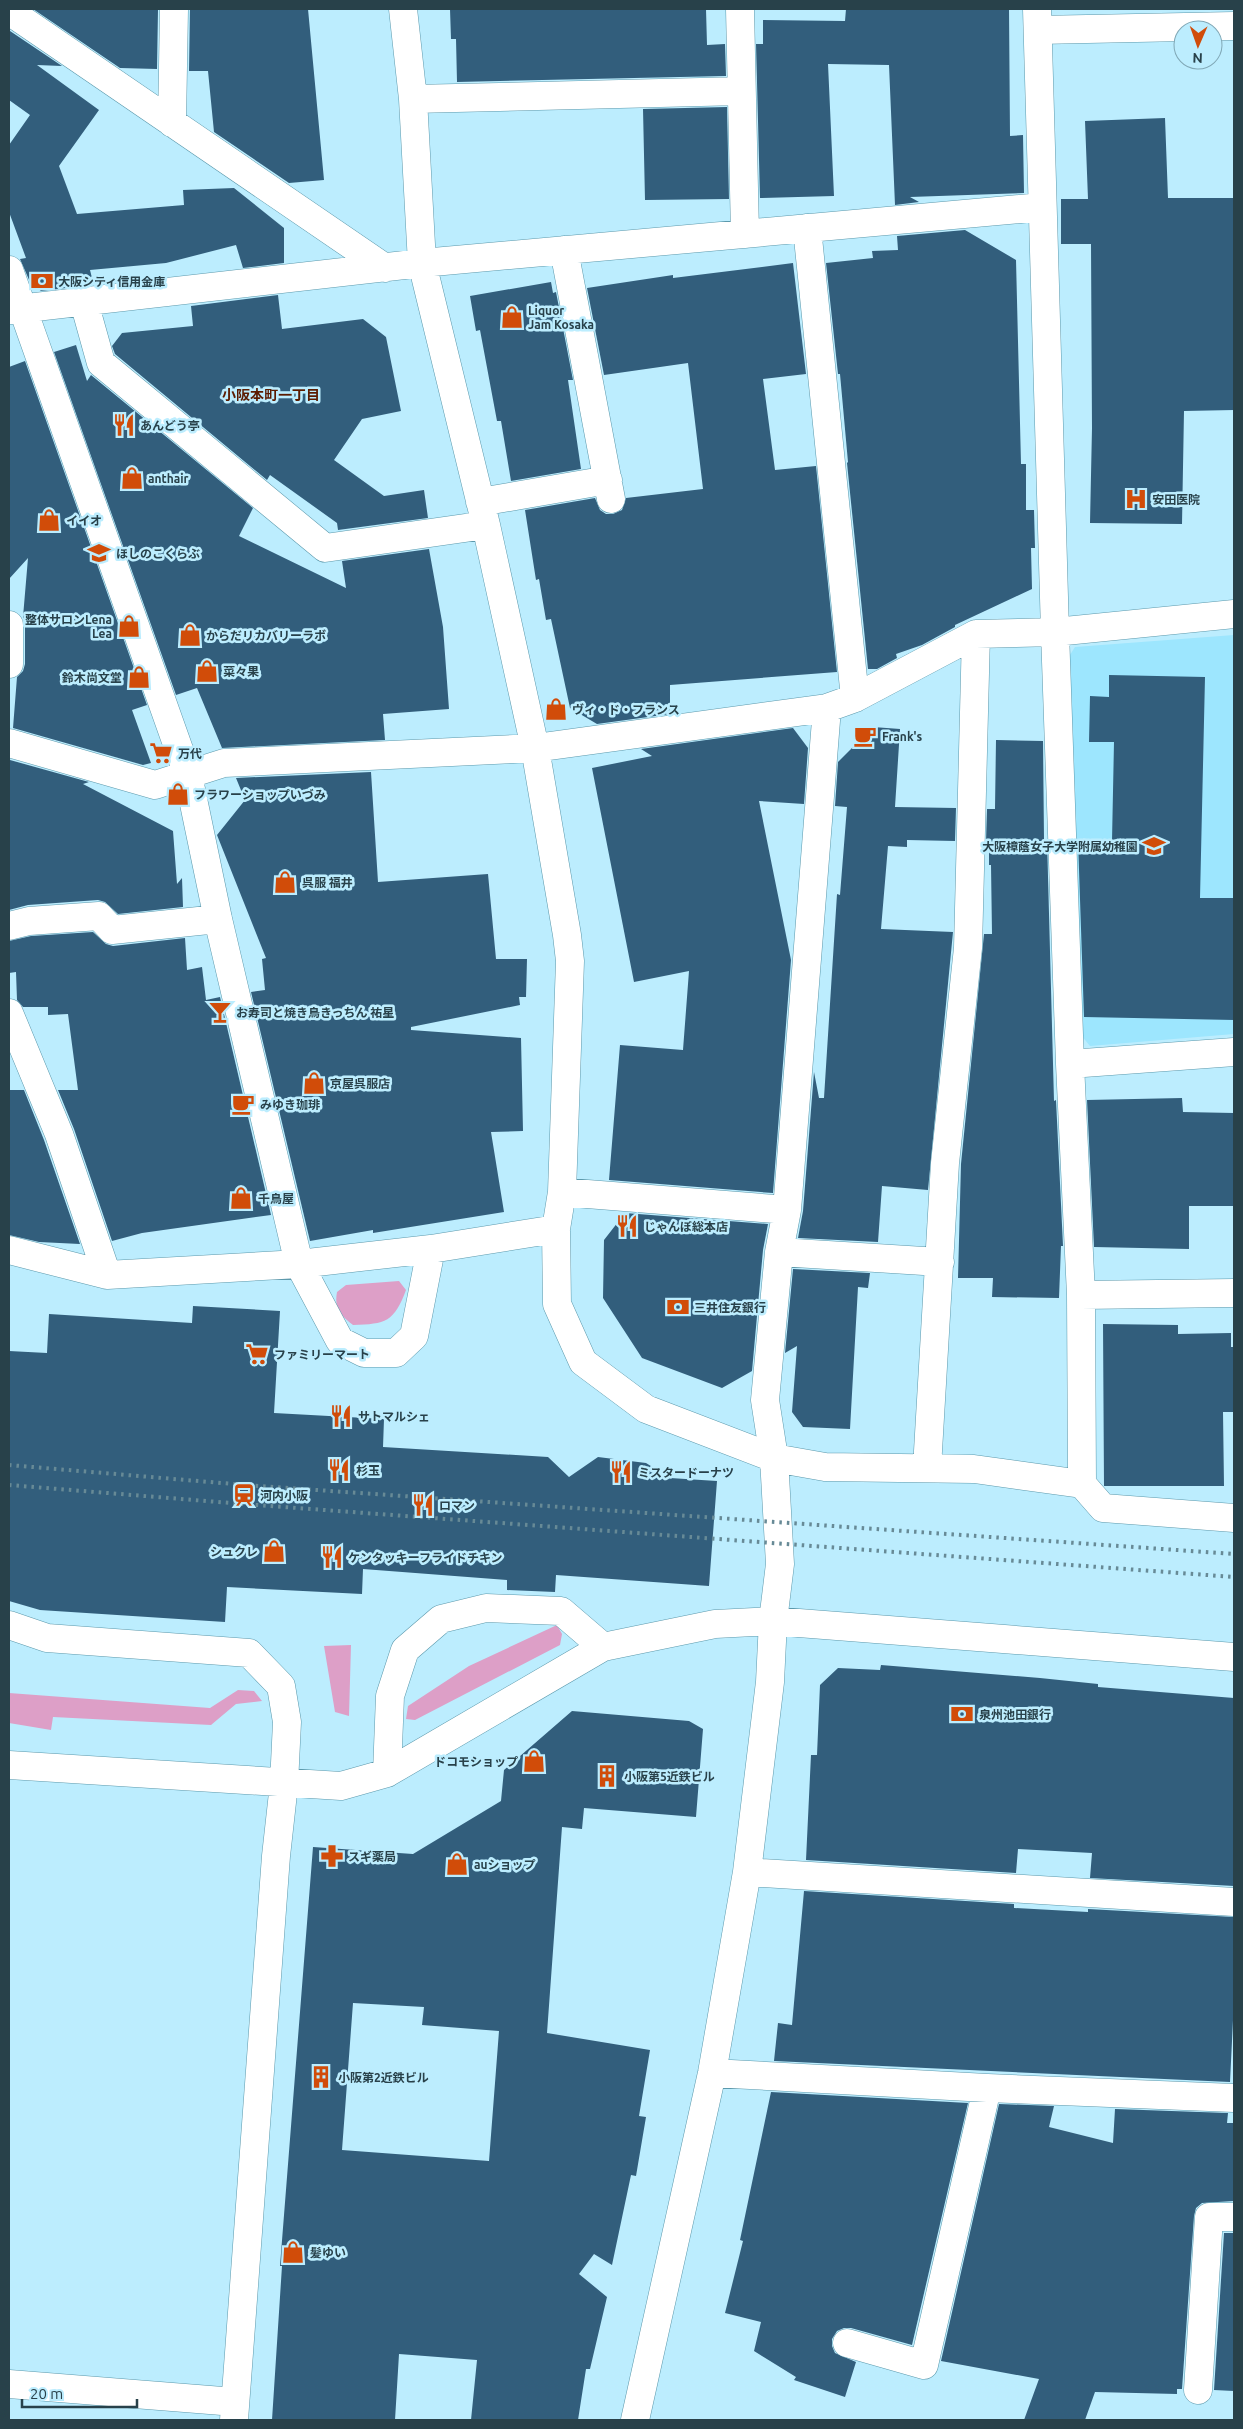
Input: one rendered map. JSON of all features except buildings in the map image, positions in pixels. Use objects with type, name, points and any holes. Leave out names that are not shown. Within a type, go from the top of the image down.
[{"type":"street","points":[[172,123],[174,9]]},
{"type":"street","points":[[403,9],[413,99],[422,263],[483,513],[535,748],[570,961],[562,1192],[556,1229],[557,1304],[583,1362],[646,1408],[774,1458],[825,1466],[974,1468],[1082,1484]]},
{"type":"street","points":[[740,9],[745,234]]},
{"type":"street","points":[[9,11],[385,268]]},
{"type":"street","points":[[1234,26],[1038,19],[1055,632],[1070,1064],[1081,1295],[1082,1484],[1102,1508],[1234,1518]]},
{"type":"street","points":[[413,99],[741,90]]},
{"type":"street","points":[[14,305],[84,302],[422,263],[1042,207]]},
{"type":"street","points":[[807,228],[855,698]]},
{"type":"street","points":[[84,302],[101,363],[325,548],[483,513],[610,489],[564,250]]},
{"type":"street","points":[[9,270],[14,305],[188,775],[218,919],[299,1264],[340,1341],[364,1353],[396,1352],[414,1336],[431,1249]]},
{"type":"street","points":[[9,742],[155,785],[224,762],[535,748],[828,708],[855,698],[976,634],[1055,632],[1234,614]]},
{"type":"street","points":[[9,625],[9,664]]},
{"type":"street","points":[[927,1468],[945,1163],[968,948],[976,634]]},
{"type":"street","points":[[635,2420],[712,2073],[747,1872],[770,1682],[773,1621],[780,1564],[774,1458],[765,1400],[779,1252],[787,1210],[828,708]]},
{"type":"street","points":[[9,926],[29,920],[99,916],[112,930],[218,919]]},
{"type":"street","points":[[9,1013],[59,1134],[106,1275]]},
{"type":"street","points":[[1070,1064],[1234,1052]]},
{"type":"street","points":[[562,1192],[787,1210]]},
{"type":"street","points":[[9,1250],[106,1275],[299,1264],[431,1249],[556,1229]]},
{"type":"street","points":[[779,1252],[940,1262]]},
{"type":"street","points":[[1081,1295],[1234,1293]]},
{"type":"street","points":[[387,1773],[390,1696],[405,1650],[441,1619],[486,1608],[561,1611],[603,1647]]},
{"type":"street","points":[[9,1765],[284,1784],[341,1786],[387,1773],[603,1647],[715,1624],[773,1621],[1234,1656]]},
{"type":"street","points":[[9,1625],[47,1638],[249,1653],[281,1686],[287,1722],[284,1784],[276,1856],[234,2411],[9,2384]]},
{"type":"street","points":[[747,1872],[1234,1902]]},
{"type":"street","points":[[712,2073],[987,2088],[1234,2098]]},
{"type":"street","points":[[847,2343],[924,2364],[987,2088]]},
{"type":"street","points":[[1198,2390],[1209,2217],[1234,2217]]},
{"type":"shaded area","name":"大阪樟蔭女子大学附属幼稚園","points":[[1234,635],[1234,1034],[1090,1046],[1081,1035],[1068,658],[1075,647]]},
{"type":"shaded area","points":[[399,1281],[406,1290],[402,1301],[393,1315],[381,1322],[353,1325],[337,1307],[337,1292],[346,1285]]},
{"type":"shaded area","points":[[557,1625],[562,1634],[560,1645],[415,1720],[406,1719],[408,1706],[469,1666]]},
{"type":"shaded area","points":[[351,1645],[349,1716],[335,1712],[324,1646]]},
{"type":"shaded area","points":[[238,1690],[254,1691],[262,1701],[236,1704],[211,1725],[53,1717],[51,1730],[9,1723],[9,1693],[210,1708]]},
{"type":"railway","points":[[9,1465],[245,1485],[1234,1554]]},
{"type":"railway","points":[[9,1485],[1234,1577]]},
{"type":"place","name":"大阪シティ信用金庫","points":[[42,281]]},
{"type":"place","name":"Liquor Jam Kosaka","points":[[512,317]]},
{"type":"place","name":"あんどう亭","points":[[124,425]]},
{"type":"place","name":"anthair","points":[[132,478]]},
{"type":"place","name":"安田医院","points":[[1136,499]]},
{"type":"place","name":"イイオ","points":[[49,520]]},
{"type":"place","name":"ほしのこくらぶ","points":[[99,553]]},
{"type":"place","name":"整体サロンLena Lea","points":[[129,626]]},
{"type":"place","name":"からだリカバリーラボ","points":[[190,635]]},
{"type":"place","name":"菜々果","points":[[207,671]]},
{"type":"place","name":"鈴木尚文堂","points":[[139,677]]},
{"type":"place","name":"ヴィ・ド・フランス","points":[[556,709]]},
{"type":"place","name":"Frank's","points":[[865,736]]},
{"type":"place","name":"万代","points":[[161,753]]},
{"type":"place","name":"フラワーショップいづみ","points":[[178,794]]},
{"type":"place","name":"大阪樟蔭女子大学附属幼稚園","points":[[1154,846]]},
{"type":"place","name":"呉服 福井","points":[[285,882]]},
{"type":"place","name":"お寿司と焼き鳥きっちん 祐星","points":[[220,1012]]},
{"type":"place","name":"京屋呉服店","points":[[314,1083]]},
{"type":"place","name":"みゆき珈琲","points":[[243,1104]]},
{"type":"place","name":"千鳥屋","points":[[241,1198]]},
{"type":"place","name":"じゃんぼ総本店","points":[[627,1226]]},
{"type":"place","name":"三井住友銀行","points":[[678,1307]]},
{"type":"place","name":"ファミリーマート","points":[[257,1354]]},
{"type":"place","name":"サトマルシェ","points":[[341,1416]]},
{"type":"place","name":"杉玉","points":[[339,1470]]},
{"type":"place","name":"ミスタードーナツ","points":[[621,1472]]},
{"type":"place","name":"河内小阪","points":[[244,1495]]},
{"type":"place","name":"ロマン","points":[[423,1505]]},
{"type":"place","name":"シュクレ","points":[[274,1551]]},
{"type":"place","name":"ケンタッキーフライドチキン","points":[[332,1557]]},
{"type":"place","name":"泉州池田銀行","points":[[962,1714]]},
{"type":"place","name":"ドコモショップ","points":[[534,1761]]},
{"type":"place","name":"小阪第5近鉄ビル","points":[[607,1776]]},
{"type":"place","name":"スギ薬局","points":[[332,1856]]},
{"type":"place","name":"auショップ","points":[[457,1864]]},
{"type":"place","name":"小阪第2近鉄ビル","points":[[321,2077]]},
{"type":"place","name":"髪ゆい","points":[[293,2252]]},
{"type":"district","name":"小阪本町一丁目","points":[[271,395]]}]
